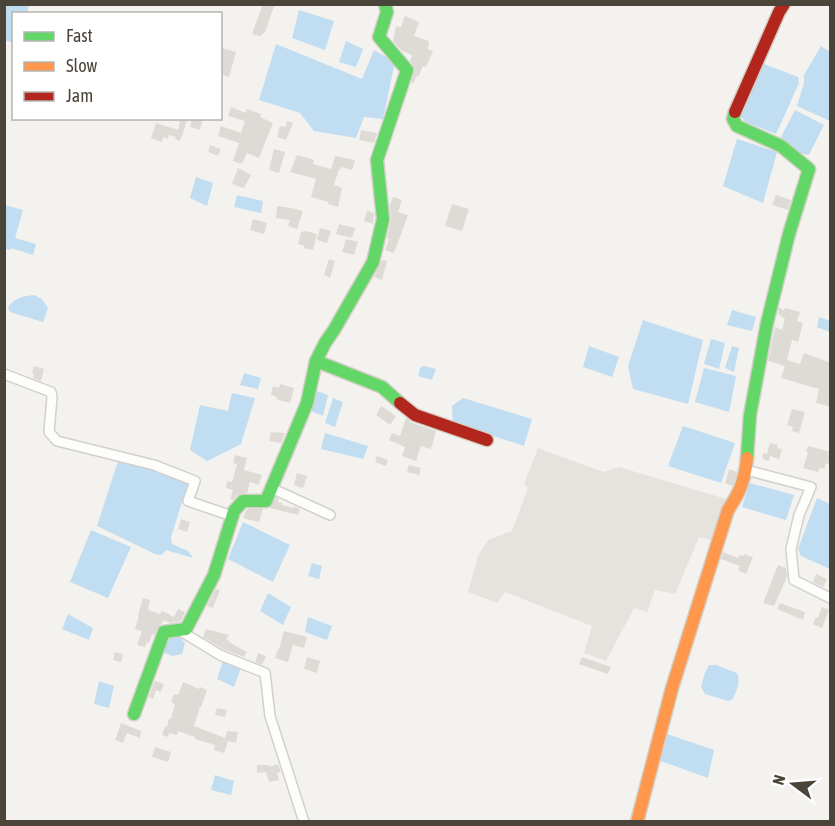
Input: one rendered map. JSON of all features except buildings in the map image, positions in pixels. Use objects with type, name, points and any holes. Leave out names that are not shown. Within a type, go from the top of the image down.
[{"type":"street","points":[[134,714],[165,632],[186,629],[214,574],[234,511],[243,501],[266,501],[307,403],[316,361],[373,262],[383,219],[377,160],[407,70],[378,37],[387,12],[385,4]]},
{"type":"street","points":[[637,822],[672,688],[728,510],[739,494],[746,470],[750,415],[767,323],[808,168],[781,146],[737,126],[733,119],[778,12],[784,4]]},
{"type":"street","points":[[316,361],[382,387],[415,415],[487,440]]},
{"type":"street","points":[[4,374],[51,392],[50,432],[57,441],[154,465],[195,481],[188,501],[232,516]]},
{"type":"street","points":[[746,470],[811,488],[799,515],[791,549],[794,580],[831,598]]},
{"type":"street","points":[[271,488],[330,515]]},
{"type":"street","points":[[179,630],[220,655],[265,674],[270,716],[304,822]]},
{"type":"shaded area","points":[[538,448],[603,472],[619,467],[726,499],[714,541],[699,537],[675,594],[655,590],[647,612],[634,608],[606,661],[584,653],[592,626],[505,592],[497,603],[468,592],[478,556],[488,540],[512,531],[528,488],[524,484]]},
{"type":"water","points":[[4,5],[29,5],[27,12],[12,12],[12,43],[5,40]]},
{"type":"water","points":[[299,10],[334,21],[325,50],[292,38]]},
{"type":"water","points":[[346,41],[363,49],[356,67],[339,62]]},
{"type":"water","points":[[276,44],[362,79],[374,50],[395,62],[383,119],[364,117],[356,138],[314,131],[300,113],[259,100]]},
{"type":"water","points":[[821,46],[830,52],[830,121],[797,106],[804,75]]},
{"type":"water","points":[[764,64],[798,77],[799,83],[776,134],[746,122],[740,116]]},
{"type":"water","points":[[795,110],[824,125],[809,155],[798,153],[780,139]]},
{"type":"water","points":[[737,139],[777,152],[763,203],[723,186]]},
{"type":"water","points":[[196,177],[213,183],[207,206],[190,198]]},
{"type":"water","points":[[237,195],[263,201],[261,213],[234,207]]},
{"type":"water","points":[[5,205],[23,210],[15,238],[36,244],[33,255],[11,248],[10,250],[5,249]]},
{"type":"water","points":[[34,295],[42,299],[48,308],[43,322],[10,312],[8,307],[13,301]]},
{"type":"water","points":[[732,310],[756,317],[752,331],[727,325]]},
{"type":"water","points":[[819,317],[830,321],[830,332],[817,327]]},
{"type":"water","points":[[643,320],[703,340],[688,404],[633,389],[628,366]]},
{"type":"water","points":[[711,339],[725,343],[719,369],[704,364]]},
{"type":"water","points":[[589,346],[619,357],[612,377],[583,367]]},
{"type":"water","points":[[732,346],[739,348],[734,372],[725,368]]},
{"type":"water","points":[[424,366],[436,369],[432,380],[418,376],[420,368]]},
{"type":"water","points":[[704,368],[736,376],[729,412],[695,402]]},
{"type":"water","points":[[244,373],[261,378],[258,389],[240,385]]},
{"type":"water","points":[[317,391],[328,395],[323,416],[311,411]]},
{"type":"water","points":[[232,393],[255,398],[241,444],[207,461],[190,450],[200,405],[228,411]]},
{"type":"water","points":[[333,398],[343,402],[335,427],[325,423]]},
{"type":"water","points":[[463,398],[532,419],[524,446],[453,423],[452,406]]},
{"type":"water","points":[[683,426],[735,443],[721,483],[668,466]]},
{"type":"water","points":[[325,433],[368,446],[363,459],[321,449]]},
{"type":"water","points":[[118,461],[143,465],[188,483],[171,537],[172,544],[188,551],[193,558],[166,550],[162,555],[155,554],[97,526]]},
{"type":"water","points":[[750,483],[794,495],[786,520],[742,507]]},
{"type":"water","points":[[817,498],[830,504],[830,569],[801,556],[798,549]]},
{"type":"water","points":[[243,522],[290,545],[273,582],[228,559]]},
{"type":"water","points":[[91,530],[131,547],[108,598],[70,582]]},
{"type":"water","points":[[312,563],[322,566],[319,579],[308,576]]},
{"type":"water","points":[[268,593],[291,607],[283,625],[260,611]]},
{"type":"water","points":[[68,614],[93,628],[89,640],[62,629]]},
{"type":"water","points":[[308,617],[332,626],[327,640],[305,632]]},
{"type":"water","points":[[178,635],[185,643],[182,654],[172,656],[162,652],[167,636]]},
{"type":"water","points":[[223,661],[241,668],[234,687],[217,679]]},
{"type":"water","points":[[709,665],[716,665],[737,673],[738,683],[732,700],[728,701],[705,694],[701,687]]},
{"type":"water","points":[[99,681],[114,686],[109,708],[94,704]]},
{"type":"water","points":[[664,733],[714,750],[708,778],[658,760]]},
{"type":"water","points":[[215,775],[234,781],[231,795],[211,790]]},
{"type":"traffic: fast","points":[[385,4],[387,12],[379,37],[407,70],[377,160],[383,219],[373,262],[316,361],[382,387],[400,403]]},
{"type":"traffic: fast","points":[[735,112],[733,119],[737,126],[781,146],[809,169],[789,234],[767,323],[750,415],[747,458]]},
{"type":"traffic: fast","points":[[134,714],[164,632],[186,629],[214,575],[234,511],[243,501],[266,501],[307,403],[316,361]]},
{"type":"traffic: slow","points":[[637,822],[672,688],[728,510],[739,491],[745,473],[747,458]]},
{"type":"traffic: jam","points":[[735,112],[784,4]]},
{"type":"traffic: jam","points":[[400,403],[415,415],[487,440]]}]
